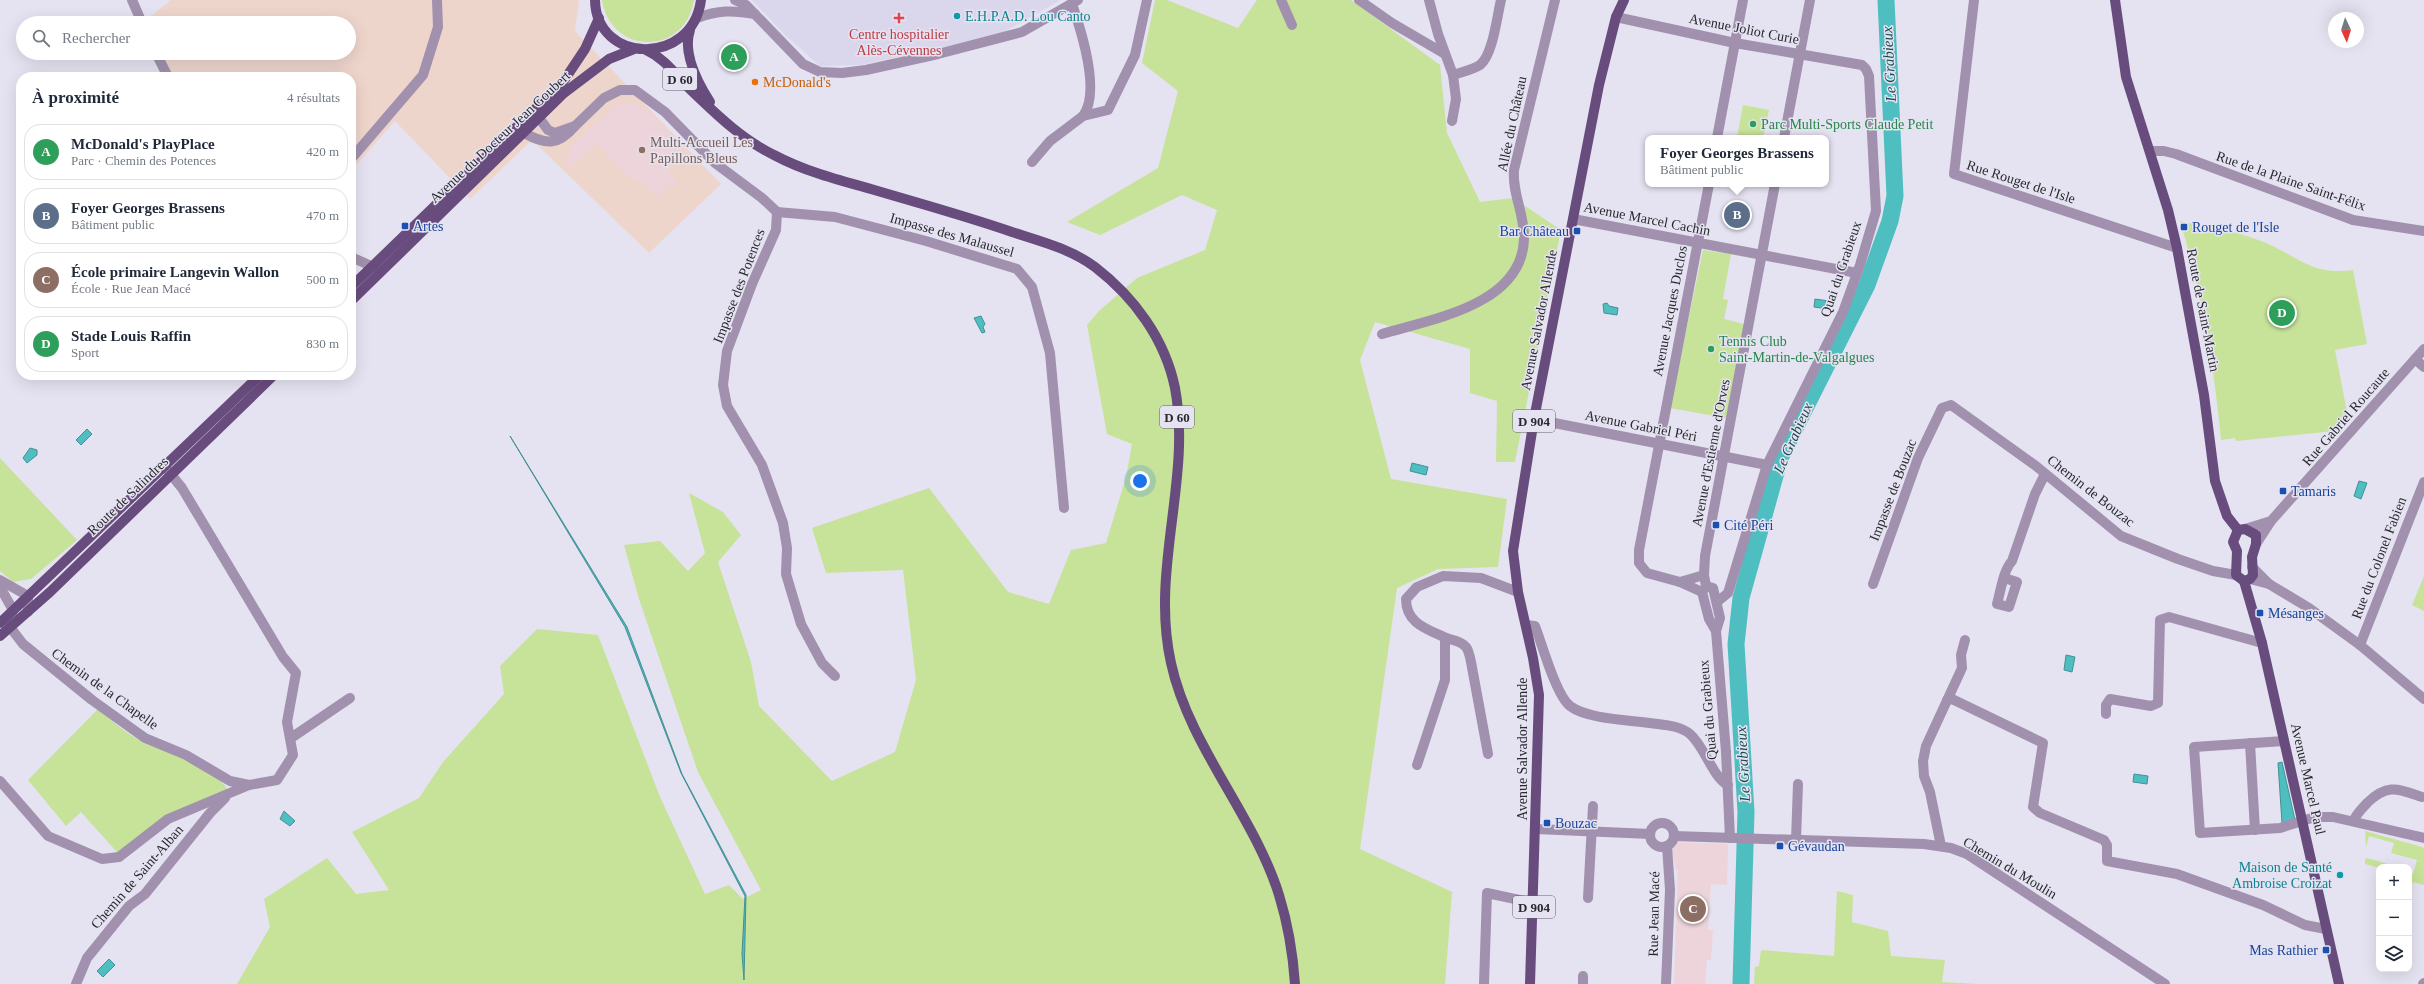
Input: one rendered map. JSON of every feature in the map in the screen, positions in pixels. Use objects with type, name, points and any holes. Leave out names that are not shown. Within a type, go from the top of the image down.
[{"type":"main road","points":[[595,0],[599,18],[607,32],[619,42],[634,49],[646,50],[670,46],[690,30],[697,18],[701,0]]},
{"type":"main road","name":"Avenue Salvador Allende","points":[[1530,984],[1534,903],[1538,695],[1526,625],[1518,592],[1513,551],[1534,419],[1599,85],[1616,17],[1624,0]]},
{"type":"main road","name":"Route de Saint-Martin","points":[[2115,0],[2126,77],[2150,151],[2177,248],[2204,395],[2215,481],[2227,516],[2241,529],[2256,535],[2256,544]]},
{"type":"main road","name":"Avenue du Docteur Jean Goubert","points":[[380,273],[463,190],[524,133],[536,114],[563,82],[585,49],[599,18]]},
{"type":"main road","name":"D 60","points":[[690,30],[688,35],[690,60],[699,85],[714,109]]},
{"type":"main road","name":"Avenue du Docteur Jean Goubert","points":[[372,266],[536,114],[609,59],[634,49]]},
{"type":"main road","name":"D 60","points":[[646,50],[659,56],[694,93],[714,109],[742,136],[796,166],[988,223],[1057,247],[1093,266],[1123,292],[1150,325],[1169,367],[1175,389],[1179,438],[1168,546],[1164,604],[1171,664],[1180,694],[1261,852],[1279,895],[1289,936],[1295,984]]},
{"type":"main road","points":[[356,282],[372,266]]},
{"type":"main road","points":[[356,296],[380,273]]},
{"type":"main road","name":"Route de Salindres","points":[[5,625],[28,612],[168,471],[255,380]]},
{"type":"main road","name":"Route de Salindres","points":[[0,636],[12,613],[28,596],[268,380]]},
{"type":"main road","points":[[2241,529],[2234,542],[2243,579],[2253,575],[2252,557],[2256,544]]},
{"type":"main road","name":"Avenue Marcel Paul","points":[[2243,579],[2262,643],[2339,984]]},
{"type":"street","points":[[132,0],[139,16]]},
{"type":"street","points":[[356,153],[423,75],[438,27],[437,0]]},
{"type":"street","points":[[734,0],[746,5],[803,64],[820,72],[842,73],[866,70],[910,61],[1022,32],[1075,2],[1088,71],[1090,97],[1088,110],[1083,116],[1050,141],[1032,162]]},
{"type":"street","points":[[1083,116],[1108,110],[1135,55],[1147,0]]},
{"type":"street","points":[[1281,0],[1292,25]]},
{"type":"street","points":[[1359,0],[1392,23],[1445,54]]},
{"type":"street","points":[[1429,0],[1445,54],[1453,75],[1456,99],[1452,121]]},
{"type":"street","points":[[1453,75],[1477,66],[1484,60],[1491,42],[1501,0]]},
{"type":"street","name":"Allée du Château","points":[[1382,334],[1477,303],[1502,287],[1518,266],[1523,254],[1524,238],[1523,220],[1513,184],[1514,170],[1555,0]]},
{"type":"street","points":[[1718,135],[1743,0]]},
{"type":"street","points":[[1785,135],[1810,0]]},
{"type":"street","name":"Rue Rouget de l'Isle","points":[[1974,0],[1954,174],[2177,248]]},
{"type":"street","points":[[697,18],[713,12],[732,10],[755,14]]},
{"type":"street","name":"Avenue Joliot Curie","points":[[1616,17],[1735,43],[1862,65],[1866,69]]},
{"type":"street","points":[[160,60],[166,72]]},
{"type":"street","name":"Quai du Grabieux","points":[[1717,602],[1728,593],[1731,577],[1767,465],[1836,326],[1857,273],[1876,211],[1870,98],[1866,69]]},
{"type":"street","points":[[524,133],[546,143],[558,141],[604,98],[620,90],[635,90],[665,112],[715,163],[762,198],[777,212]]},
{"type":"street","points":[[536,114],[548,130],[555,133],[575,126]]},
{"type":"street","name":"Rue de la Plaine Saint-Félix","points":[[2150,151],[2164,151],[2176,154],[2353,220],[2424,231]]},
{"type":"street","name":"Avenue Jacques Duclos","points":[[1707,589],[1647,573],[1639,563],[1639,550],[1658,444],[1708,187]]},
{"type":"street","name":"Avenue d'Estienne d'Orves","points":[[1707,589],[1704,576],[1705,556],[1774,187]]},
{"type":"street","name":"Impasse des Malaussel","points":[[777,212],[835,217],[926,241],[1017,269],[1032,287],[1050,353],[1064,508]]},
{"type":"street","name":"Impasse des Potences","points":[[777,212],[776,230],[752,284],[727,351],[722,385],[727,406],[762,465],[783,524],[787,548],[786,574],[801,624],[822,663],[835,676]]},
{"type":"street","name":"Avenue Marcel Cachin","points":[[1573,219],[1857,273]]},
{"type":"street","points":[[356,259],[372,266],[380,273]]},
{"type":"street","name":"Rue Gabriel Roucaute","points":[[2256,544],[2271,521],[2424,349]]},
{"type":"street","points":[[2415,359],[2424,367]]},
{"type":"street","name":"Chemin de Bouzac","points":[[1942,408],[1951,405],[1991,432],[2121,536],[2212,571],[2269,584]]},
{"type":"street","name":"Impasse de Bouzac","points":[[1873,584],[1918,458],[1942,408]]},
{"type":"street","name":"Avenue Gabriel Péri","points":[[1534,419],[1767,465]]},
{"type":"street","points":[[168,471],[283,657],[296,673],[287,722],[291,738],[350,698]]},
{"type":"street","points":[[2004,578],[2035,494],[2045,474]]},
{"type":"street","name":"Rue du Colonel Fabien","points":[[2360,645],[2424,482]]},
{"type":"street","points":[[2241,529],[2271,521]]},
{"type":"street","points":[[2252,567],[2269,584],[2309,608],[2360,645],[2424,699]]},
{"type":"street","points":[[1488,754],[1471,662],[1467,648],[1456,639],[1446,638],[1414,622],[1406,610],[1406,598],[1417,587],[1443,576],[1481,578],[1518,592]]},
{"type":"street","points":[[1680,582],[1704,576]]},
{"type":"street","points":[[1716,631],[1709,619],[1707,589],[1720,586],[1731,577]]},
{"type":"street","points":[[0,580],[28,596],[28,612]]},
{"type":"street","points":[[0,588],[13,610],[12,613]]},
{"type":"street","name":"Quai du Grabieux","points":[[1707,589],[1717,602],[1720,618],[1716,631],[1732,838]]},
{"type":"street","points":[[2106,714],[2106,705],[2110,699],[2151,706],[2158,703],[2160,620],[2164,618],[2170,617],[2262,643]]},
{"type":"street","name":"Chemin de la Chapelle","points":[[5,625],[23,644],[92,700],[145,738],[186,755],[230,781],[249,785],[277,780],[283,774],[293,755],[291,738]]},
{"type":"street","points":[[1526,625],[1535,626],[1558,688],[1569,706],[1587,713],[1677,727],[1690,734],[1705,752],[1722,782],[1728,784]]},
{"type":"street","points":[[1417,765],[1445,680],[1446,638]]},
{"type":"street","points":[[1940,846],[1930,792],[1924,776],[1923,761],[1926,746],[1962,668],[1961,655],[1965,640]]},
{"type":"street","points":[[1947,700],[1952,699],[2043,743],[2033,806],[2040,813],[2104,840],[2107,845],[2107,861],[2177,874],[2263,905],[2305,925],[2326,929]]},
{"type":"street","points":[[2284,740],[2194,747],[2200,833],[2255,830],[2303,822],[2315,817],[2334,816],[2424,838]]},
{"type":"street","points":[[2250,743],[2255,830]]},
{"type":"street","points":[[0,781],[48,836],[102,859],[119,857],[168,819],[249,785]]},
{"type":"street","points":[[1796,840],[1798,784]]},
{"type":"street","points":[[2354,820],[2357,813],[2370,800],[2386,788],[2399,789],[2422,797]]},
{"type":"street","name":"Chemin de Saint-Alban","points":[[76,984],[87,958],[129,906],[145,894],[210,813],[229,794]]},
{"type":"street","points":[[1588,898],[1592,806]]},
{"type":"street","points":[[1663,823],[1670,826],[1674,836],[1667,846],[1656,844],[1650,834],[1653,828],[1663,823]]},
{"type":"street","points":[[1536,829],[1650,834]]},
{"type":"street","name":"Chemin du Moulin","points":[[1674,836],[1940,846],[1966,854],[1987,866],[2165,984]]},
{"type":"street","name":"Rue Jean Macé","points":[[1666,984],[1670,890],[1667,846]]},
{"type":"street","points":[[1484,984],[1487,893],[1534,903]]},
{"type":"shaded area","points":[[171,0],[579,0],[575,31],[721,184],[649,253],[532,140],[470,199],[395,121],[356,165],[356,72],[170,72],[164,60],[356,60],[356,16],[151,16]]},
{"type":"shaded area","name":"Centre hospitalier Alès-Cévennes","points":[[752,0],[1061,0],[997,36],[861,65],[820,66],[785,35]]},
{"type":"shaded area","name":"Multi-Accueil Les Papillons Bleus","points":[[623,103],[631,103],[646,108],[682,150],[665,166],[678,183],[673,187],[670,185],[657,197],[638,178],[634,182],[597,144],[567,170],[568,155],[573,144],[611,109]]},
{"type":"shaded area","points":[[1676,842],[1728,844],[1727,885],[1711,884],[1708,930],[1713,930],[1711,960],[1707,960],[1705,984],[1674,984],[1678,870],[1676,870],[1671,848]]},
{"type":"green space","points":[[602,0],[694,0],[688,18],[677,32],[663,39],[648,42],[633,39],[619,32],[608,18]]},
{"type":"green space","points":[[1155,0],[1167,0],[1238,28],[1257,0],[1351,0],[1440,65],[1447,133],[1480,202],[1513,198],[1561,230],[1515,462],[1496,462],[1497,401],[1470,393],[1470,349],[1375,322],[1360,360],[1391,479],[1507,499],[1498,567],[1438,569],[1397,588],[1360,849],[1452,892],[1445,984],[237,984],[270,927],[264,899],[327,858],[356,894],[389,890],[352,832],[419,798],[443,762],[504,694],[500,666],[537,629],[598,635],[660,797],[705,894],[729,885],[743,899],[761,890],[698,772],[639,599],[624,545],[660,541],[688,571],[705,553],[689,493],[723,512],[741,535],[718,562],[751,662],[759,706],[832,781],[895,752],[916,680],[903,570],[826,573],[812,528],[929,488],[1008,592],[1049,604],[1071,550],[1106,543],[1126,477],[1132,444],[1107,434],[1087,325],[1099,311],[1137,278],[1205,250],[1217,210],[1182,195],[1100,235],[1067,222],[1158,168],[1178,91],[1142,63]]},
{"type":"green space","name":"Parc Multi-Sports Claude Petit","points":[[1743,105],[1769,110],[1764,135],[1738,135]]},
{"type":"green space","points":[[2180,221],[2232,232],[2261,241],[2314,267],[2338,271],[2353,270],[2367,344],[2335,350],[2348,417],[2334,431],[2236,441],[2235,438],[2221,440],[2211,357],[2201,302]]},
{"type":"green space","name":"Tennis Club Saint-Martin-de-Valgalgues","points":[[1703,250],[1731,254],[1723,299],[1728,300],[1724,319],[1744,324],[1726,418],[1670,408]]},
{"type":"green space","points":[[0,458],[77,540],[31,579],[13,582],[0,571]]},
{"type":"green space","points":[[2424,576],[2424,611],[2412,605]]},
{"type":"green space","points":[[98,709],[122,729],[137,739],[188,761],[214,775],[223,783],[228,791],[117,852],[81,812],[66,826],[28,780]]},
{"type":"green space","points":[[2365,831],[2422,847],[2424,849],[2424,885],[2413,882],[2412,886],[2412,874],[2417,860],[2391,853],[2394,843],[2369,836],[2366,847]]},
{"type":"green space","points":[[2367,858],[2388,864],[2376,864],[2376,867],[2365,864],[2365,859]]},
{"type":"green space","points":[[1837,891],[1853,895],[1852,922],[1888,931],[1891,956],[1945,960],[1942,982],[1978,984],[1754,984],[1755,967],[1759,966],[1761,950],[1834,956]]},
{"type":"water","points":[[1815,299],[1829,301],[1828,309],[1814,307]]},
{"type":"water","points":[[1607,303],[1609,306],[1618,308],[1617,315],[1604,313],[1603,304]]},
{"type":"water","points":[[981,316],[985,324],[983,327],[985,332],[982,333],[974,318]]},
{"type":"water","points":[[87,429],[92,434],[81,445],[76,440]]},
{"type":"water","points":[[510,436],[627,627],[682,774],[746,895],[744,980],[742,954],[745,896],[681,773],[625,627]]},
{"type":"water","points":[[30,448],[37,450],[37,455],[27,463],[23,458]]},
{"type":"water","points":[[1412,463],[1428,467],[1426,475],[1410,471]]},
{"type":"water","points":[[2359,481],[2367,483],[2361,499],[2354,496]]},
{"type":"water","points":[[2066,655],[2075,657],[2072,672],[2064,670]]},
{"type":"water","points":[[2282,762],[2295,820],[2282,823],[2278,763]]},
{"type":"water","points":[[2134,774],[2148,776],[2147,784],[2133,782]]},
{"type":"water","points":[[284,811],[295,821],[290,826],[280,819]]},
{"type":"water","points":[[109,959],[115,965],[103,977],[97,971]]},
{"type":"waterway","name":"Le Grabieux","points":[[1741,984],[1746,812],[1736,644],[1741,598],[1780,458],[1867,285],[1890,221],[1895,196],[1886,0]]},
{"type":"place","name":"E.H.P.A.D. Lou Canto","points":[[957,16]]},
{"type":"place","name":"Centre hospitalier Alès-Cévennes","points":[[899,18]]},
{"type":"place","name":"McDonald's PlayPlace","points":[[734,57]]},
{"type":"place","name":"McDonald's","points":[[755,82]]},
{"type":"place","name":"Parc Multi-Sports Claude Petit","points":[[1753,124]]},
{"type":"place","name":"Multi-Accueil Les Papillons Bleus","points":[[642,150]]},
{"type":"place","name":"Foyer Georges Brassens","points":[[1737,215]]},
{"type":"place","name":"Artes","points":[[405,226]]},
{"type":"place","name":"Rouget de l'Isle","points":[[2184,227]]},
{"type":"place","name":"Bar Château","points":[[1577,231]]},
{"type":"place","name":"Stade Louis Raffin","points":[[2282,313]]},
{"type":"place","name":"Tennis Club Saint-Martin-de-Valgalgues","points":[[1711,349]]},
{"type":"place","name":"Tamaris","points":[[2283,491]]},
{"type":"place","name":"Cité Péri","points":[[1716,525]]},
{"type":"place","name":"Mésanges","points":[[2260,613]]},
{"type":"place","name":"Bouzac","points":[[1547,823]]},
{"type":"place","name":"Gévaudan","points":[[1780,846]]},
{"type":"place","name":"Maison de Santé Ambroise Croizat","points":[[2340,875]]},
{"type":"place","name":"École primaire Langevin Wallon","points":[[1693,909]]},
{"type":"place","name":"Mas Rathier","points":[[2326,950]]}]
